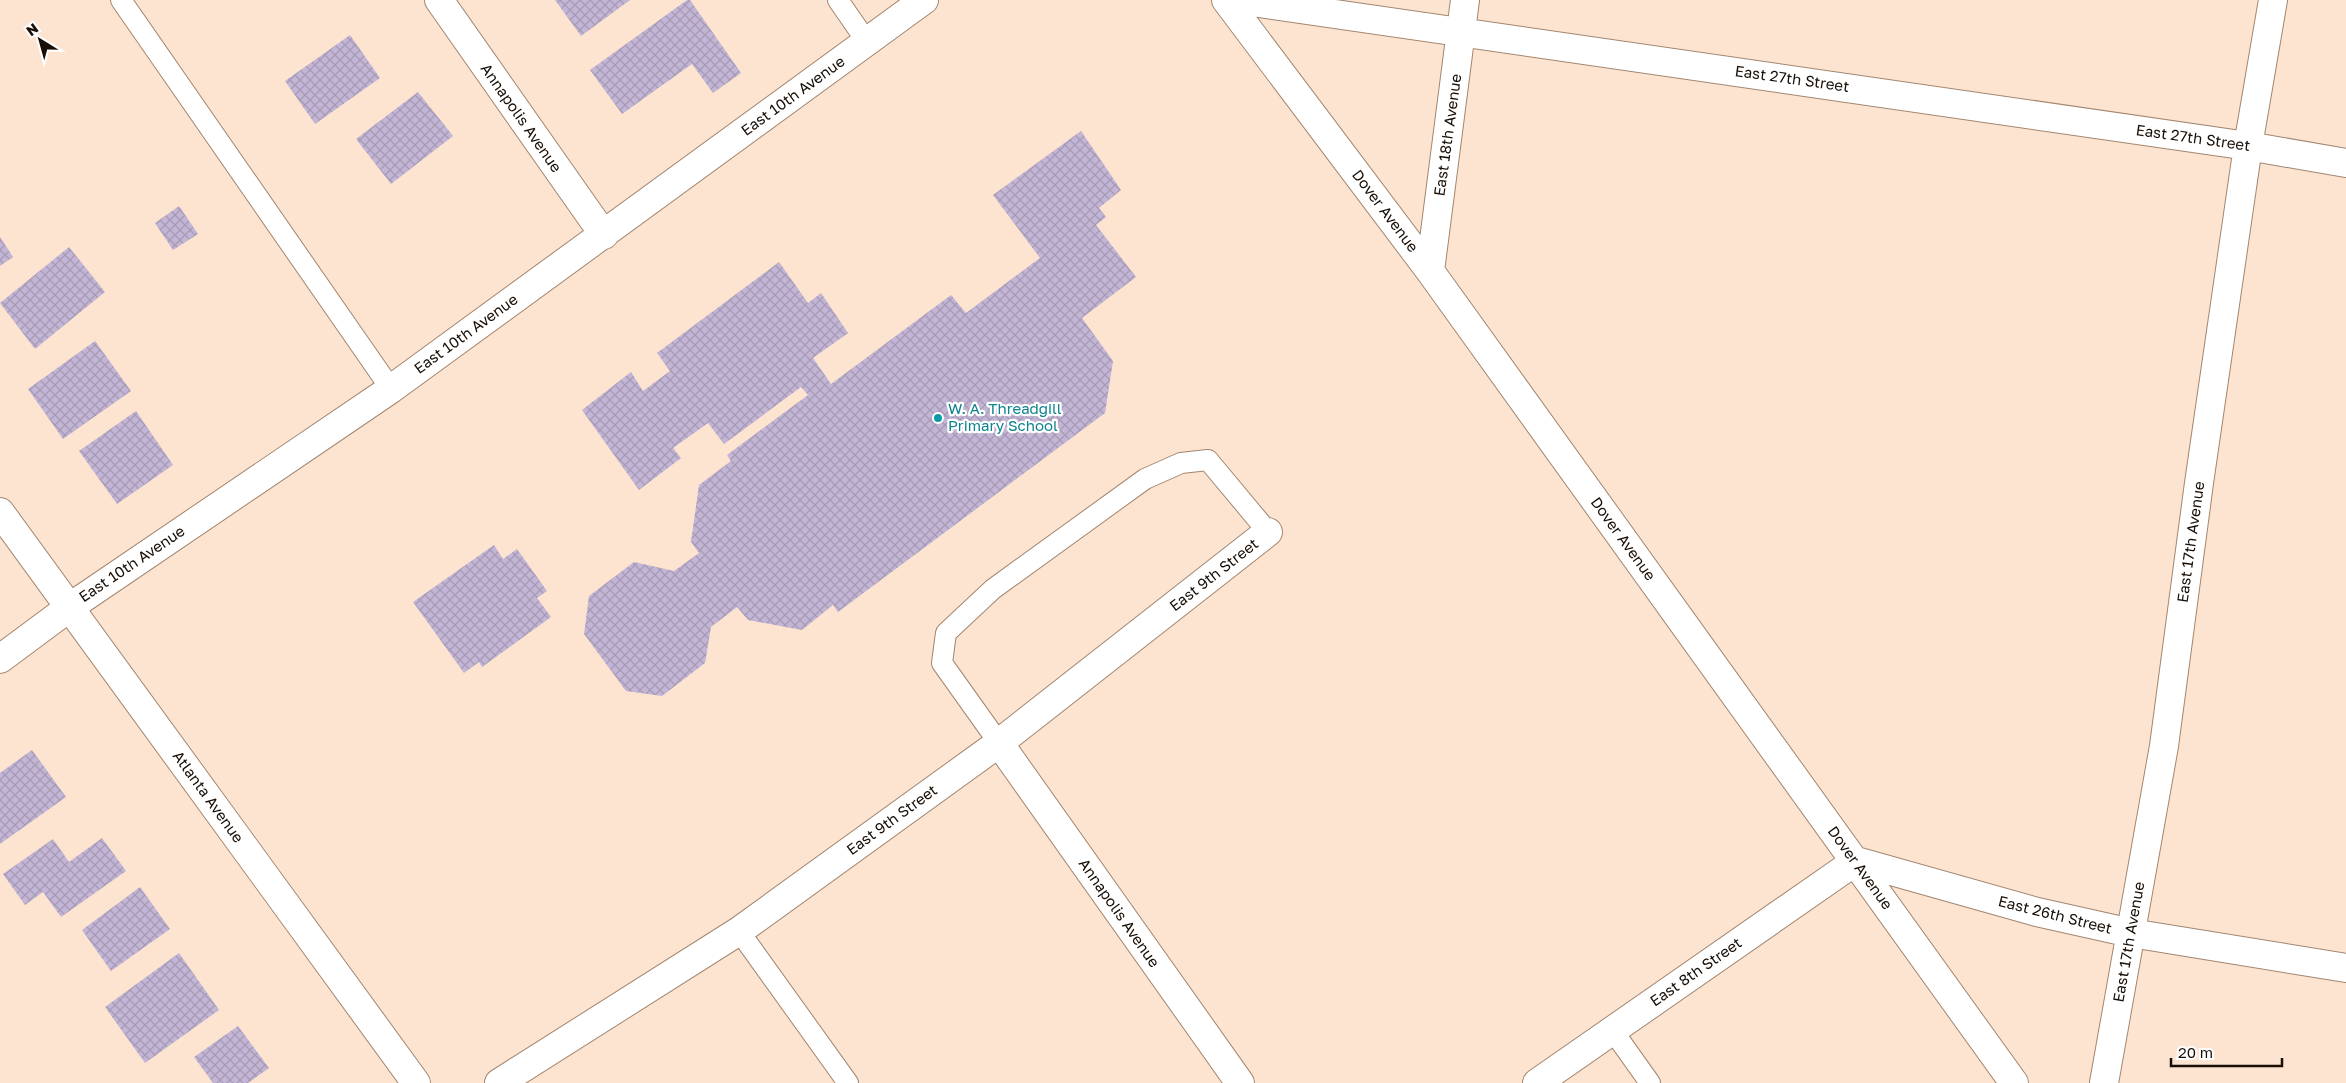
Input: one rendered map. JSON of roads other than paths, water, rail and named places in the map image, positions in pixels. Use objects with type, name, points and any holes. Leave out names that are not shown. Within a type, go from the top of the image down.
[{"type":"street","name":"Annapolis Avenue","points":[[439,0],[604,235]]},
{"type":"street","name":"East 10th Avenue","points":[[0,659],[70,607],[391,389],[924,0]]},
{"type":"street","name":"Dover Avenue","points":[[1226,0],[1430,271],[2014,1083]]},
{"type":"street","name":"East 27th Street","points":[[1238,0],[2248,146],[2346,163]]},
{"type":"street","name":"East 18th Avenue","points":[[1430,271],[1465,0]]},
{"type":"street","name":"East 17th Avenue","points":[[2104,1083],[2164,746],[2248,146],[2273,0]]},
{"type":"street","name":"Atlanta Avenue","points":[[0,512],[416,1083]]},
{"type":"street","name":"East 9th Street","points":[[499,1083],[739,931],[999,744],[1268,532]]},
{"type":"street","name":"Annapolis Avenue","points":[[999,744],[1240,1083]]},
{"type":"street","name":"East 26th Street","points":[[1856,862],[2037,912],[2131,933],[2346,968]]},
{"type":"street","name":"East 8th Street","points":[[1537,1083],[1856,862]]},
{"type":"lane","points":[[121,0],[391,389]]},
{"type":"lane","points":[[838,0],[867,42]]},
{"type":"lane","points":[[999,744],[942,663],[946,633],[993,588],[1145,479],[1181,462],[1208,460],[1268,532]]},
{"type":"lane","points":[[739,931],[848,1083]]},
{"type":"lane","points":[[1613,1031],[1650,1083]]},
{"type":"place","name":"W. A. Threadgill Primary School","points":[[938,418]]}]
